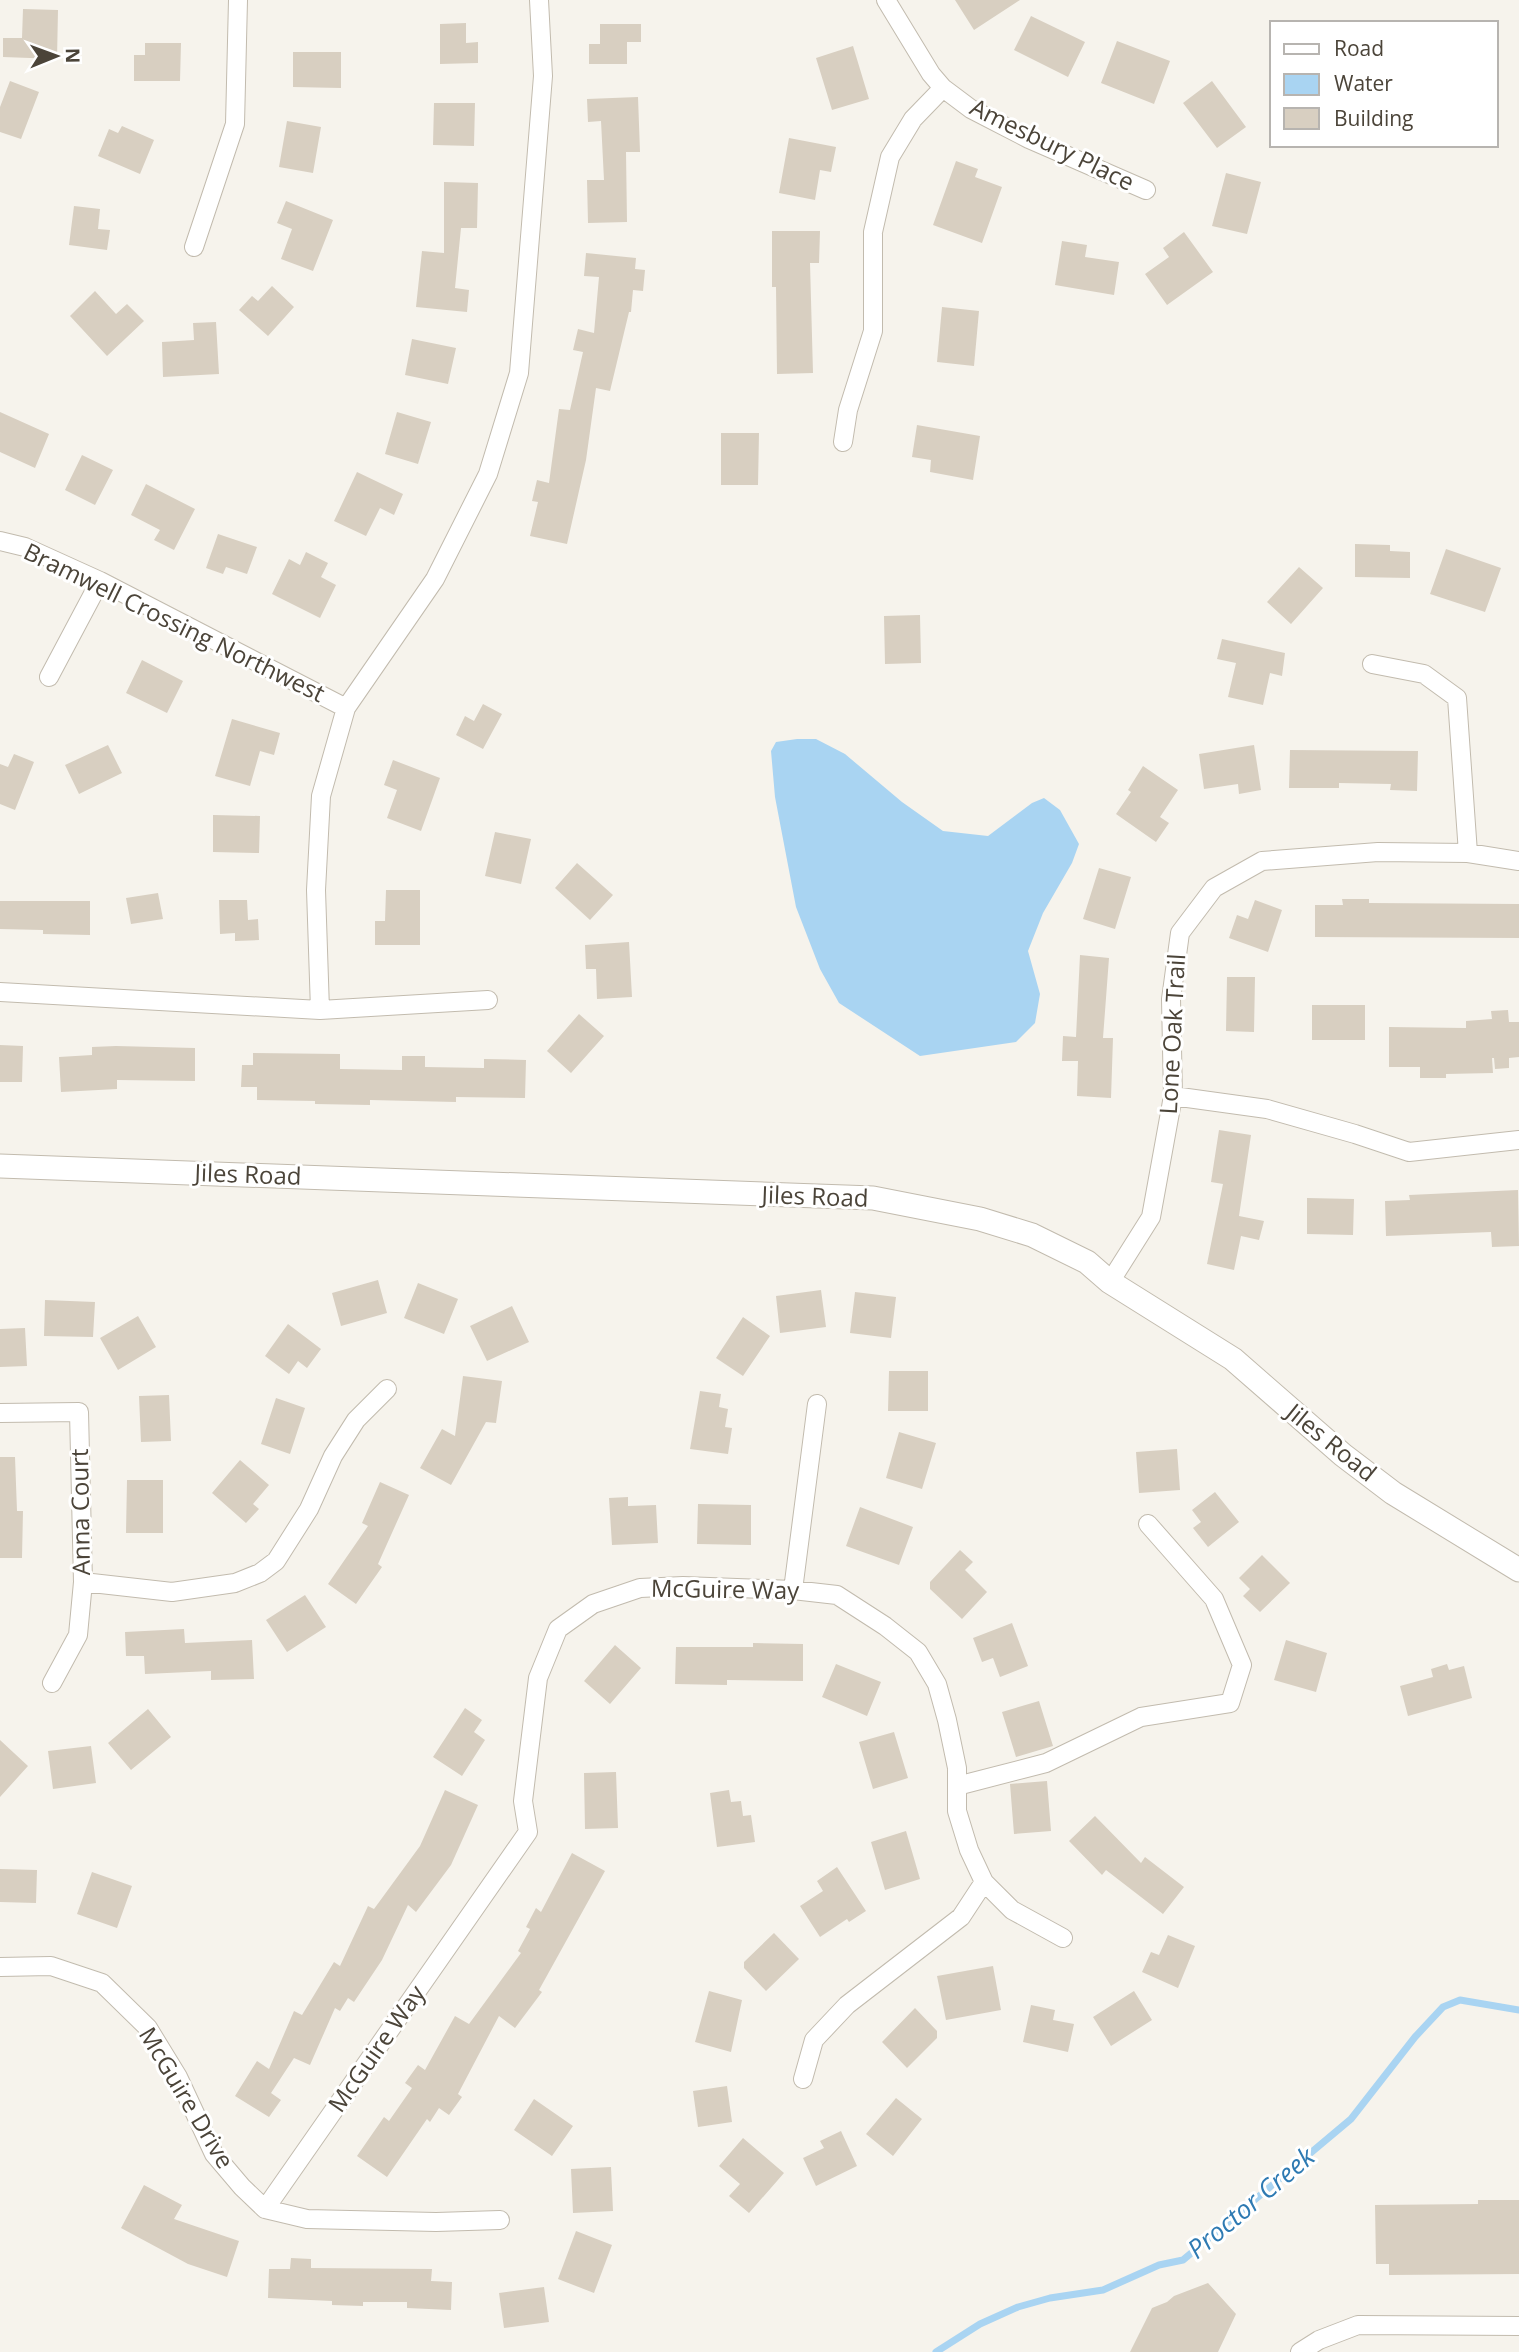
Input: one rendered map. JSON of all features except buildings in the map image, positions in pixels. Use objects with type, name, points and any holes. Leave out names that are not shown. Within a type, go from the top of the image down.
[{"type":"street","points":[[194,247],[235,124],[239,0]]},
{"type":"street","points":[[320,1010],[316,890],[321,796],[346,708],[435,579],[488,474],[519,373],[543,76],[539,0]]},
{"type":"street","name":"Amesbury Place","points":[[886,0],[931,74],[943,88],[971,109],[1029,139],[1146,190]]},
{"type":"street","points":[[843,442],[848,410],[873,331],[873,232],[890,158],[913,119],[943,88]]},
{"type":"street","name":"Bramwell Crossing Northwest","points":[[0,541],[25,547],[100,581],[346,708]]},
{"type":"street","points":[[49,677],[100,581]]},
{"type":"street","points":[[1372,664],[1424,674],[1457,698],[1468,853]]},
{"type":"street","name":"Lone Oak Trail","points":[[1110,1282],[1151,1217],[1173,1096],[1171,999],[1180,933],[1214,888],[1262,861],[1377,852],[1468,853],[1519,862]]},
{"type":"street","points":[[0,992],[320,1010],[488,1000]]},
{"type":"street","points":[[1173,1096],[1267,1109],[1409,1152],[1519,1140]]},
{"type":"street","name":"Jiles Road","points":[[0,1166],[873,1198],[979,1219],[1032,1235],[1087,1262],[1110,1282],[1233,1359],[1343,1455],[1393,1493],[1519,1570]]},
{"type":"street","points":[[83,1582],[172,1592],[234,1583],[260,1573],[276,1561],[309,1509],[333,1456],[356,1420],[387,1389]]},
{"type":"street","points":[[793,1590],[817,1404]]},
{"type":"street","name":"Anna Court","points":[[0,1413],[79,1412],[83,1582],[78,1635],[52,1683]]},
{"type":"street","points":[[957,1786],[1046,1763],[1141,1717],[1230,1703],[1242,1665],[1214,1599],[1148,1524]]},
{"type":"street","name":"McGuire Way","points":[[265,2209],[528,1832],[523,1801],[538,1678],[558,1629],[593,1604],[640,1588],[682,1586],[793,1590],[838,1595],[918,1652],[937,1684],[957,1768],[957,1811],[969,1850],[984,1882],[1012,1910],[1063,1938]]},
{"type":"street","points":[[803,2079],[814,2040],[847,2005],[961,1917],[984,1882]]},
{"type":"street","name":"McGuire Drive","points":[[0,1967],[51,1966],[102,1983],[148,2028],[178,2077],[214,2154],[242,2188],[265,2209],[307,2219],[436,2222],[500,2220]]},
{"type":"street","points":[[1300,2352],[1319,2340],[1358,2325],[1519,2326]]},
{"type":"water","points":[[816,739],[845,754],[902,802],[943,831],[988,836],[1032,803],[1044,798],[1060,810],[1079,844],[1072,863],[1043,913],[1028,951],[1040,994],[1035,1023],[1016,1042],[920,1056],[839,1003],[820,969],[796,907],[775,797],[771,751],[776,742]]},
{"type":"waterway","name":"Proctor Creek","points":[[936,2352],[980,2324],[1018,2307],[1050,2298],[1103,2290],[1159,2265],[1183,2260],[1351,2119],[1415,2037],[1443,2007],[1460,2000],[1519,2010]]}]
